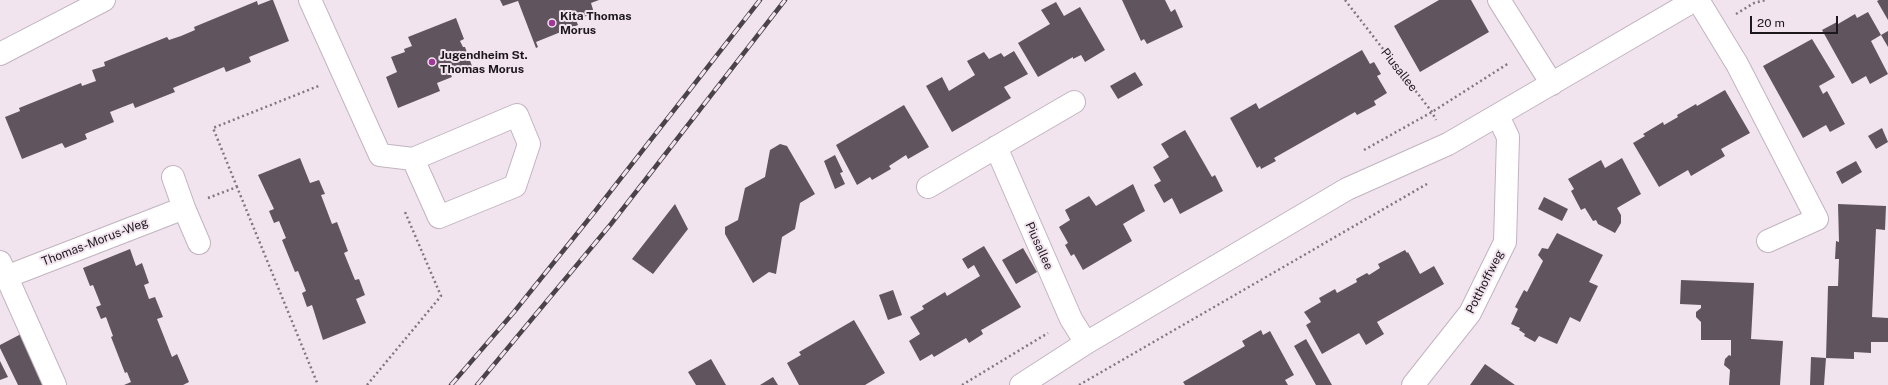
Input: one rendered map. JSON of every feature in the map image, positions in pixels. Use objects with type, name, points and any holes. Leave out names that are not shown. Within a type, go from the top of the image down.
[{"type":"street","points":[[310,0],[380,155],[413,158],[517,114],[529,144],[515,186],[439,216],[413,158]]},
{"type":"street","points":[[1499,0],[1552,84]]},
{"type":"street","points":[[1021,385],[1086,343],[1347,189],[1448,144],[1695,0]]},
{"type":"street","points":[[1698,0],[1737,64],[1816,219],[1768,241]]},
{"type":"street","points":[[0,54],[93,3]]},
{"type":"street","points":[[928,187],[996,146],[1074,102]]},
{"type":"street","name":"Potthoffweg","points":[[1413,385],[1470,313],[1505,242],[1508,137],[1498,116]]},
{"type":"street","name":"Piusallee","points":[[996,146],[1071,319],[1086,343]]},
{"type":"street","points":[[173,178],[199,243]]},
{"type":"street","name":"Thomas-Morus-Weg","points":[[55,385],[3,270],[184,208]]},
{"type":"path","name":"Piusallee","points":[[1345,0],[1432,112],[1448,144]]},
{"type":"path","points":[[1714,26],[1754,3],[1766,0]]},
{"type":"path","points":[[318,385],[213,128],[344,75]]},
{"type":"path","points":[[1079,385],[1428,184]]},
{"type":"path","points":[[184,208],[237,187]]},
{"type":"path","points":[[367,385],[441,296],[404,208]]},
{"type":"building","points":[[273,0],[289,41],[249,57],[251,62],[226,72],[224,67],[173,88],[175,92],[135,108],[133,103],[110,112],[114,122],[85,134],[87,139],[65,148],[62,143],[22,159],[5,117],[20,111],[19,108],[81,83],[82,86],[96,81],[92,70],[105,66],[104,62],[167,37],[169,40],[181,36],[195,30],[194,27],[257,1],[258,5]]},
{"type":"building","name":"Kita Thomas Morus","points":[[500,0],[599,0],[591,3],[594,13],[576,20],[578,25],[536,42],[538,47],[536,48],[518,1],[503,6]]},
{"type":"building","points":[[1122,0],[1165,0],[1171,12],[1175,9],[1183,27],[1147,44],[1144,39],[1141,41]]},
{"type":"building","points":[[1439,0],[1471,0],[1489,32],[1420,72],[1394,26]]},
{"type":"building","points":[[1888,0],[1888,20],[1877,1]]},
{"type":"building","points":[[1056,2],[1064,16],[1080,7],[1105,50],[1085,62],[1081,55],[1073,59],[1073,57],[1038,77],[1018,43],[1050,24],[1041,10]]},
{"type":"building","points":[[1868,12],[1881,35],[1871,41],[1888,74],[1870,84],[1866,76],[1852,84],[1822,30],[1837,22],[1838,24],[1855,14],[1857,18]]},
{"type":"building","name":"Jugendheim St. Thomas Morus","points":[[456,18],[464,39],[460,41],[463,47],[465,47],[472,66],[437,83],[440,91],[398,108],[386,77],[397,72],[391,57],[405,52],[404,49],[412,46],[408,37]]},
{"type":"building","points":[[1888,31],[1888,47],[1881,35]]},
{"type":"building","points":[[1812,39],[1835,77],[1819,86],[1823,94],[1827,91],[1845,124],[1830,132],[1826,125],[1803,138],[1763,66]]},
{"type":"building","points":[[1362,50],[1370,64],[1374,62],[1381,74],[1377,76],[1387,93],[1374,101],[1376,105],[1357,115],[1355,112],[1274,158],[1276,161],[1261,169],[1260,166],[1257,168],[1230,118],[1256,103],[1259,109]]},
{"type":"building","points":[[1014,51],[1028,74],[1004,87],[1011,98],[952,132],[926,86],[942,77],[949,91],[975,75],[967,61],[984,52],[989,59],[1001,53],[1004,57]]},
{"type":"building","points":[[1135,72],[1143,85],[1118,99],[1110,86]]},
{"type":"building","points":[[1725,90],[1750,133],[1721,149],[1725,156],[1691,176],[1688,170],[1659,187],[1633,143],[1645,136],[1643,134],[1663,122],[1664,125],[1678,117],[1677,115],[1696,104],[1697,106]]},
{"type":"building","points":[[904,105],[929,147],[908,159],[906,155],[889,166],[891,169],[872,180],[870,177],[857,185],[836,145]]},
{"type":"building","points":[[1882,128],[1888,142],[1876,149],[1868,136]]},
{"type":"building","points":[[1185,130],[1212,177],[1215,175],[1223,191],[1180,214],[1172,198],[1164,203],[1154,185],[1161,181],[1153,167],[1169,157],[1161,144]]},
{"type":"building","points":[[780,144],[787,146],[815,194],[800,203],[795,229],[782,237],[776,274],[769,272],[753,283],[725,234],[725,227],[738,220],[745,188],[765,177],[770,150]]},
{"type":"building","points":[[835,155],[843,172],[840,173],[845,184],[835,189],[824,161]]},
{"type":"building","points":[[300,158],[310,183],[319,180],[325,194],[321,195],[332,224],[337,222],[348,251],[344,253],[355,280],[359,279],[365,295],[356,299],[366,323],[323,340],[312,305],[307,307],[302,293],[306,291],[298,271],[295,272],[282,240],[286,238],[279,221],[274,223],[269,211],[274,209],[258,175]]},
{"type":"building","points":[[1622,158],[1641,194],[1617,208],[1621,215],[1621,223],[1615,233],[1598,224],[1596,220],[1593,221],[1585,208],[1581,210],[1571,191],[1574,189],[1568,179],[1601,160],[1605,168]]},
{"type":"building","points":[[1856,161],[1862,172],[1842,184],[1836,172]]},
{"type":"building","points":[[1133,184],[1145,211],[1123,224],[1132,241],[1083,270],[1074,254],[1071,256],[1065,245],[1068,243],[1059,227],[1070,220],[1065,210],[1089,196],[1096,206]]},
{"type":"building","points":[[1544,197],[1568,209],[1562,221],[1538,209]]},
{"type":"building","points":[[675,204],[688,229],[653,274],[632,259]]},
{"type":"building","points":[[1838,204],[1886,206],[1885,230],[1876,229],[1872,317],[1888,318],[1888,342],[1871,342],[1871,353],[1854,352],[1854,359],[1826,358],[1828,286],[1838,286],[1839,259],[1835,259],[1836,241],[1839,242]]},
{"type":"building","points":[[1557,233],[1603,255],[1589,282],[1598,286],[1580,322],[1570,317],[1557,344],[1539,336],[1535,342],[1524,336],[1525,334],[1519,330],[1520,328],[1511,324],[1518,309],[1515,307],[1524,290],[1527,292],[1543,261],[1538,255],[1542,248],[1548,249]]},
{"type":"building","points":[[984,246],[1021,307],[981,330],[983,334],[969,343],[966,338],[934,357],[932,354],[920,361],[909,341],[920,334],[910,317],[924,309],[922,306],[945,292],[947,296],[980,276],[974,265],[968,269],[962,259]]},
{"type":"building","points":[[1023,248],[1037,272],[1016,284],[1002,260]]},
{"type":"building","points":[[130,249],[136,266],[142,263],[149,283],[144,285],[149,299],[155,297],[163,317],[157,319],[172,357],[177,354],[189,382],[183,385],[124,385],[131,382],[127,372],[125,373],[111,337],[113,336],[106,317],[101,319],[96,307],[101,305],[93,285],[90,286],[83,268]]},
{"type":"building","points":[[1405,250],[1407,253],[1408,252],[1420,274],[1434,266],[1444,284],[1377,322],[1384,334],[1366,345],[1359,333],[1322,354],[1306,325],[1311,322],[1304,312],[1321,302],[1319,298],[1335,289],[1337,293],[1357,282],[1356,279],[1367,273],[1369,275],[1380,268],[1378,264]]},
{"type":"building","points":[[1681,280],[1754,283],[1751,339],[1783,341],[1780,385],[1729,385],[1730,370],[1724,365],[1725,359],[1729,355],[1731,356],[1731,340],[1701,340],[1701,322],[1696,317],[1696,312],[1701,308],[1701,305],[1680,304]]},
{"type":"building","points":[[893,290],[902,315],[888,320],[879,295]]},
{"type":"building","points":[[854,320],[885,373],[865,385],[799,385],[787,363],[801,355],[799,352]]},
{"type":"building","points":[[1261,330],[1263,335],[1270,331],[1294,375],[1285,380],[1288,385],[1185,385],[1183,382],[1245,346],[1242,341]]},
{"type":"building","points":[[21,334],[45,385],[18,385],[0,348],[0,345]]},
{"type":"building","points":[[1306,339],[1332,385],[1316,385],[1294,346]]},
{"type":"building","points":[[1811,357],[1826,358],[1824,385],[1810,385]]},
{"type":"building","points":[[711,359],[726,385],[696,385],[688,372]]},
{"type":"building","points":[[0,361],[8,377],[0,380]]},
{"type":"building","points":[[1485,364],[1515,385],[1470,385]]},
{"type":"building","points":[[773,377],[778,385],[760,385]]},
{"type":"railway","points":[[451,385],[514,312],[596,210],[760,0]]},
{"type":"railway","points":[[477,385],[611,224],[785,0]]},
{"type":"place","name":"Kita Thomas Morus","points":[[552,23]]},
{"type":"place","name":"Jugendheim St. Thomas Morus","points":[[432,62]]}]
